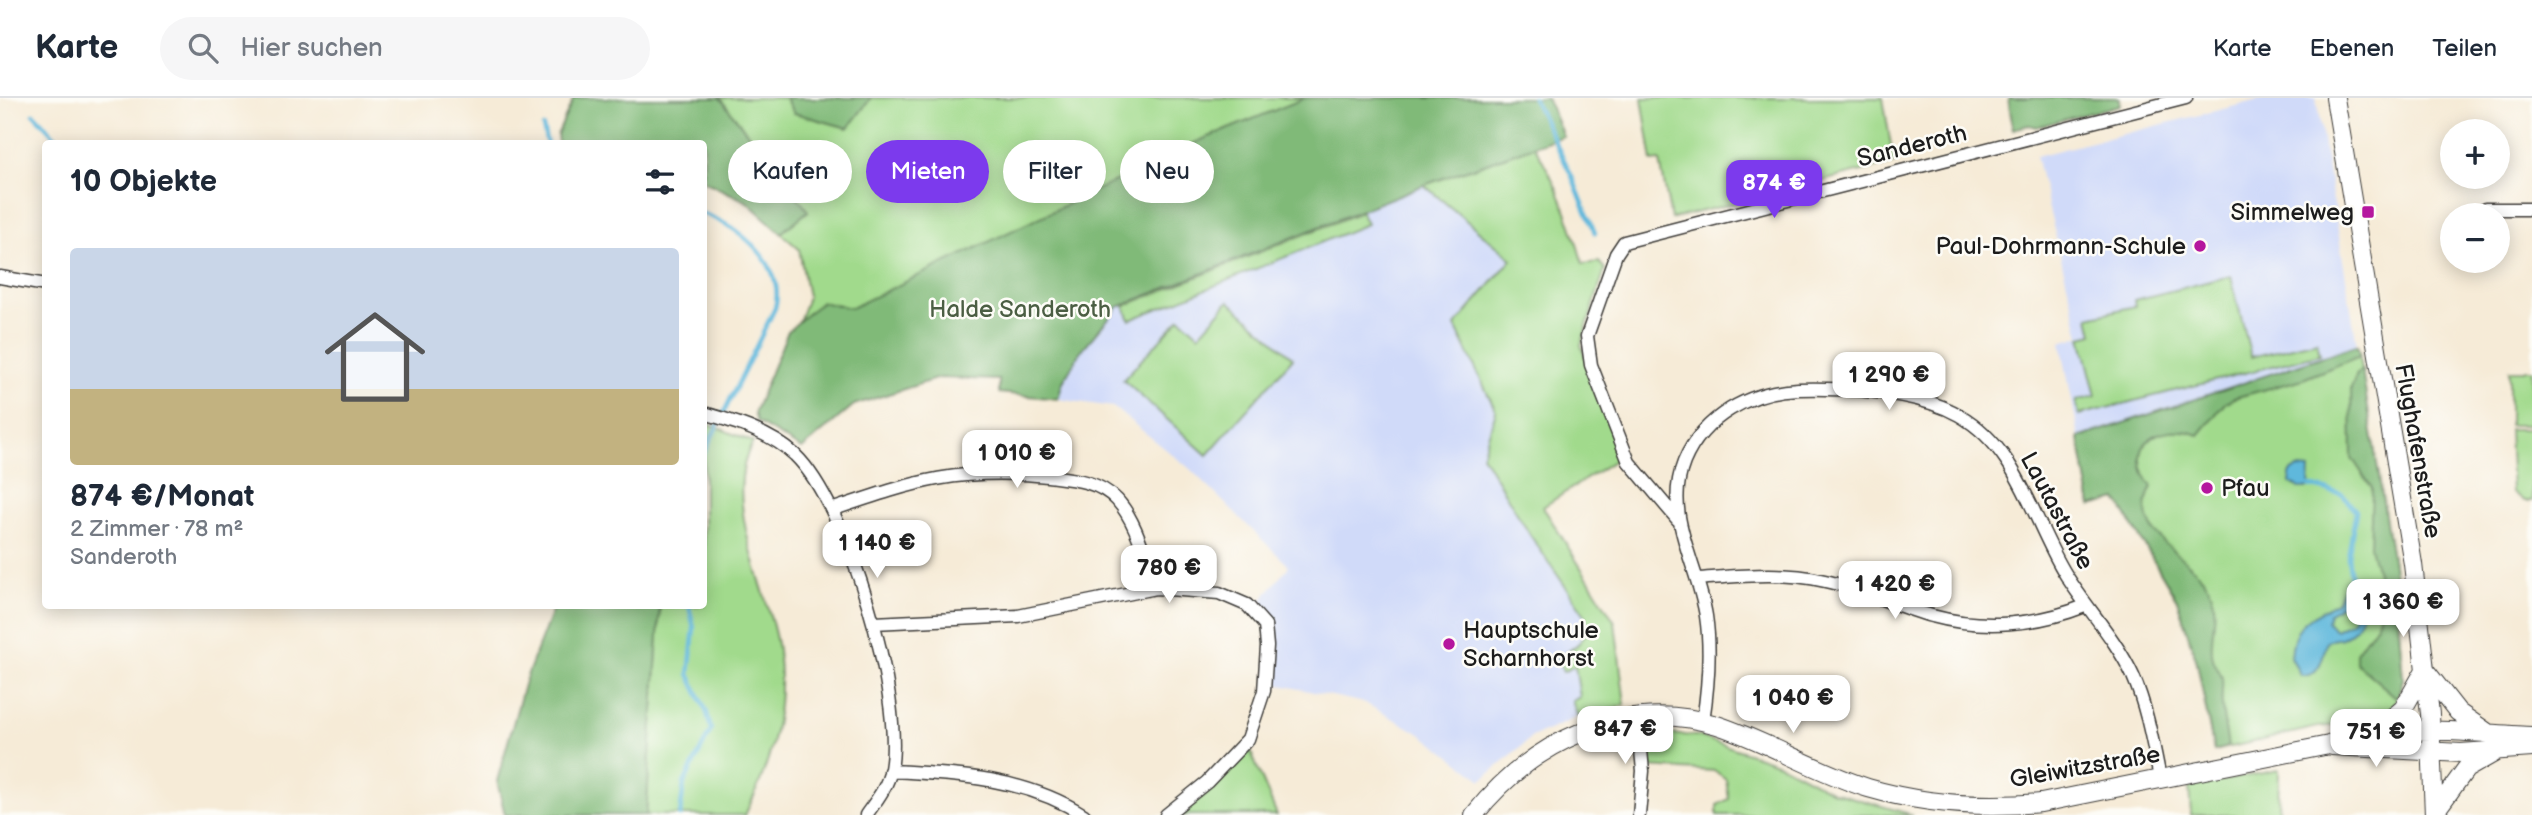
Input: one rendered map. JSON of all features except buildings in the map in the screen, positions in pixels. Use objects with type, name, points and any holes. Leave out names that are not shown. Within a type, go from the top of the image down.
[{"type":"street","name":"Sanderoth","points":[[1678,520],[1629,462],[1591,365],[1587,336],[1616,254],[1624,242],[2186,98]]},
{"type":"street","name":"Flughafenstraße","points":[[2334,98],[2413,564],[2431,732],[2434,814]]},
{"type":"street","points":[[2510,209],[2532,209]]},
{"type":"street","points":[[0,276],[42,284]]},
{"type":"street","name":"Lautastraße","points":[[1703,721],[1707,630],[1697,579],[1678,520],[1678,487],[1685,460],[1707,426],[1745,401],[1774,391],[1805,389],[1914,398],[1960,416],[1993,441],[2020,481],[2055,557],[2085,606],[2132,673],[2148,723],[2160,778]]},
{"type":"street","points":[[707,415],[765,435],[791,451],[818,483],[834,509],[874,623],[891,723],[891,771],[882,792],[866,815]]},
{"type":"street","points":[[834,509],[948,475],[1002,472],[1082,481],[1107,491],[1126,511],[1156,588]]},
{"type":"street","points":[[1697,579],[1754,575],[1805,577],[1852,588],[1931,616],[1981,624],[2034,620],[2085,606]]},
{"type":"street","points":[[874,623],[1018,616],[1156,588],[1219,593],[1247,604],[1265,625],[1267,646],[1264,691],[1248,739],[1207,782],[1166,815]]},
{"type":"street","points":[[2371,735],[2388,725],[2403,709],[2425,670],[2458,712],[2496,742],[2466,769],[2434,814]]},
{"type":"street","points":[[1638,719],[1643,771],[1639,815]]},
{"type":"street","name":"Gleiwitzstraße","points":[[1474,815],[1516,769],[1537,754],[1583,731],[1638,719],[1703,721],[1842,779],[1891,794],[1936,803],[2000,806],[2041,803],[2329,745],[2341,738],[2431,732],[2532,748]]},
{"type":"street","name":"Gleiwitzstraße","points":[[2329,745],[2339,749],[2432,751],[2532,736]]},
{"type":"street","points":[[891,771],[953,774],[1021,786],[1056,798],[1084,815]]},
{"type":"shaded area","name":"Paul-Dohrmann-Schule","points":[[2267,98],[2316,98],[2357,345],[2079,438],[2061,342],[2080,336],[2036,156]]},
{"type":"shaded area","points":[[1424,185],[1513,259],[1455,326],[1496,411],[1482,455],[1530,535],[1585,615],[1588,624],[1581,642],[1571,650],[1580,697],[1572,701],[1578,717],[1532,737],[1482,780],[1424,736],[1365,703],[1276,684],[1276,635],[1261,601],[1289,566],[1189,468],[1113,407],[1058,399],[1063,382],[1080,352],[1117,307]]},
{"type":"green space","points":[[574,98],[720,98],[753,140],[728,140],[728,192],[707,182],[707,140],[558,140],[557,135]]},
{"type":"green space","points":[[720,98],[785,98],[794,113],[848,128],[871,98],[1367,98],[1214,162],[1214,140],[1120,140],[1120,202],[873,305],[798,324],[808,297],[799,249],[781,233],[808,211],[802,203],[852,203],[852,140],[753,140]]},
{"type":"green space","points":[[785,98],[871,98],[848,128],[794,113]]},
{"type":"green space","name":"Halde Sanderoth","points":[[1305,98],[1547,98],[1563,136],[1424,185],[1118,307],[1080,352],[1063,382],[1058,399],[999,393],[999,380],[939,378],[854,405],[802,449],[757,422],[754,413],[788,331],[821,302],[851,308],[1070,203],[1106,203],[1106,186],[1120,179],[1120,203],[1214,203],[1214,140],[1201,140]]},
{"type":"green space","points":[[1642,98],[1883,98],[1894,163],[1671,219],[1660,161],[1652,162]]},
{"type":"green space","points":[[2008,98],[2119,98],[2120,105],[2036,127],[2029,125],[2013,129]]},
{"type":"green space","points":[[1534,146],[1563,204],[1583,264],[1599,262],[1605,269],[1581,345],[1621,456],[1543,507],[1615,622],[1625,705],[1578,717],[1572,701],[1580,697],[1575,666],[1563,672],[1557,658],[1584,637],[1585,615],[1530,535],[1482,455],[1496,411],[1455,326],[1512,259],[1424,185]]},
{"type":"green space","points":[[748,203],[802,203],[808,211],[781,233]]},
{"type":"green space","points":[[1361,212],[1367,224],[1130,320],[1124,306]]},
{"type":"green space","points":[[2231,276],[2251,357],[2317,341],[2320,354],[2079,415],[2076,401],[2096,396],[2081,337],[2093,334],[2089,317],[2135,306],[2134,300]]},
{"type":"green space","points":[[1229,301],[1293,358],[1207,455],[1123,380],[1180,318],[1199,335]]},
{"type":"green space","points":[[2357,345],[2395,577],[2403,679],[2395,703],[2379,717],[2360,723],[2318,727],[2214,751],[2197,662],[2177,600],[2117,499],[2091,506],[2079,438]]},
{"type":"green space","points":[[2357,345],[2360,356],[2303,379],[2234,398],[2225,403],[2199,435],[2184,431],[2158,434],[2149,440],[2143,449],[2141,459],[2144,472],[2152,487],[2146,504],[2148,519],[2155,532],[2202,578],[2213,598],[2212,657],[2222,678],[2222,705],[2228,747],[2214,751],[2197,662],[2177,600],[2117,499],[2091,506],[2079,438]]},
{"type":"green space","points":[[2362,370],[2395,577],[2403,679],[2397,698],[2356,663],[2356,653],[2377,623],[2384,600],[2370,547],[2372,488],[2352,458],[2351,388],[2357,373]]},
{"type":"green space","points":[[2509,370],[2532,370],[2532,425],[2509,425]]},
{"type":"green space","points":[[707,423],[753,442],[744,465],[741,491],[749,545],[778,650],[778,714],[769,756],[745,815],[646,815],[660,609],[707,609]]},
{"type":"green space","points":[[2509,429],[2532,429],[2532,501],[2524,501],[2512,492]]},
{"type":"green space","points":[[553,609],[660,609],[646,815],[505,815],[497,781],[525,681]]},
{"type":"green space","points":[[1648,733],[1698,736],[1780,764],[1833,792],[1913,815],[1717,815],[1717,805],[1729,799],[1726,779],[1715,771],[1648,767]]},
{"type":"green space","points":[[1250,750],[1277,815],[1181,815]]},
{"type":"green space","points":[[2279,770],[2278,815],[2191,815],[2189,787]]},
{"type":"water","points":[[2298,468],[2310,469],[2309,488],[2299,488],[2290,483],[2290,472]]},
{"type":"water","points":[[2351,577],[2359,578],[2364,595],[2361,620],[2342,638],[2327,641],[2317,669],[2301,676],[2291,657],[2296,635],[2305,622],[2338,601],[2345,582]],"holes":[[[2355,598],[2361,606],[2351,622],[2336,630],[2327,622],[2329,613]]]},
{"type":"waterway","points":[[1533,98],[1571,174],[1595,233]]},
{"type":"waterway","points":[[34,114],[58,140]]},
{"type":"waterway","points":[[543,127],[546,140]]},
{"type":"waterway","points":[[707,215],[732,229],[758,250],[774,277],[777,292],[775,308],[707,447]]},
{"type":"waterway","points":[[2309,486],[2342,494],[2356,511],[2348,557],[2351,577]]},
{"type":"waterway","points":[[680,815],[684,783],[711,730],[707,713],[689,674],[694,628],[690,609]]},
{"type":"place","name":"Simmelweg","points":[[2368,212]]},
{"type":"place","name":"Paul-Dohrmann-Schule","points":[[2200,246]]},
{"type":"place","name":"Pfau","points":[[2207,488]]},
{"type":"place","name":"Hauptschule Scharnhorst","points":[[1449,644]]}]
